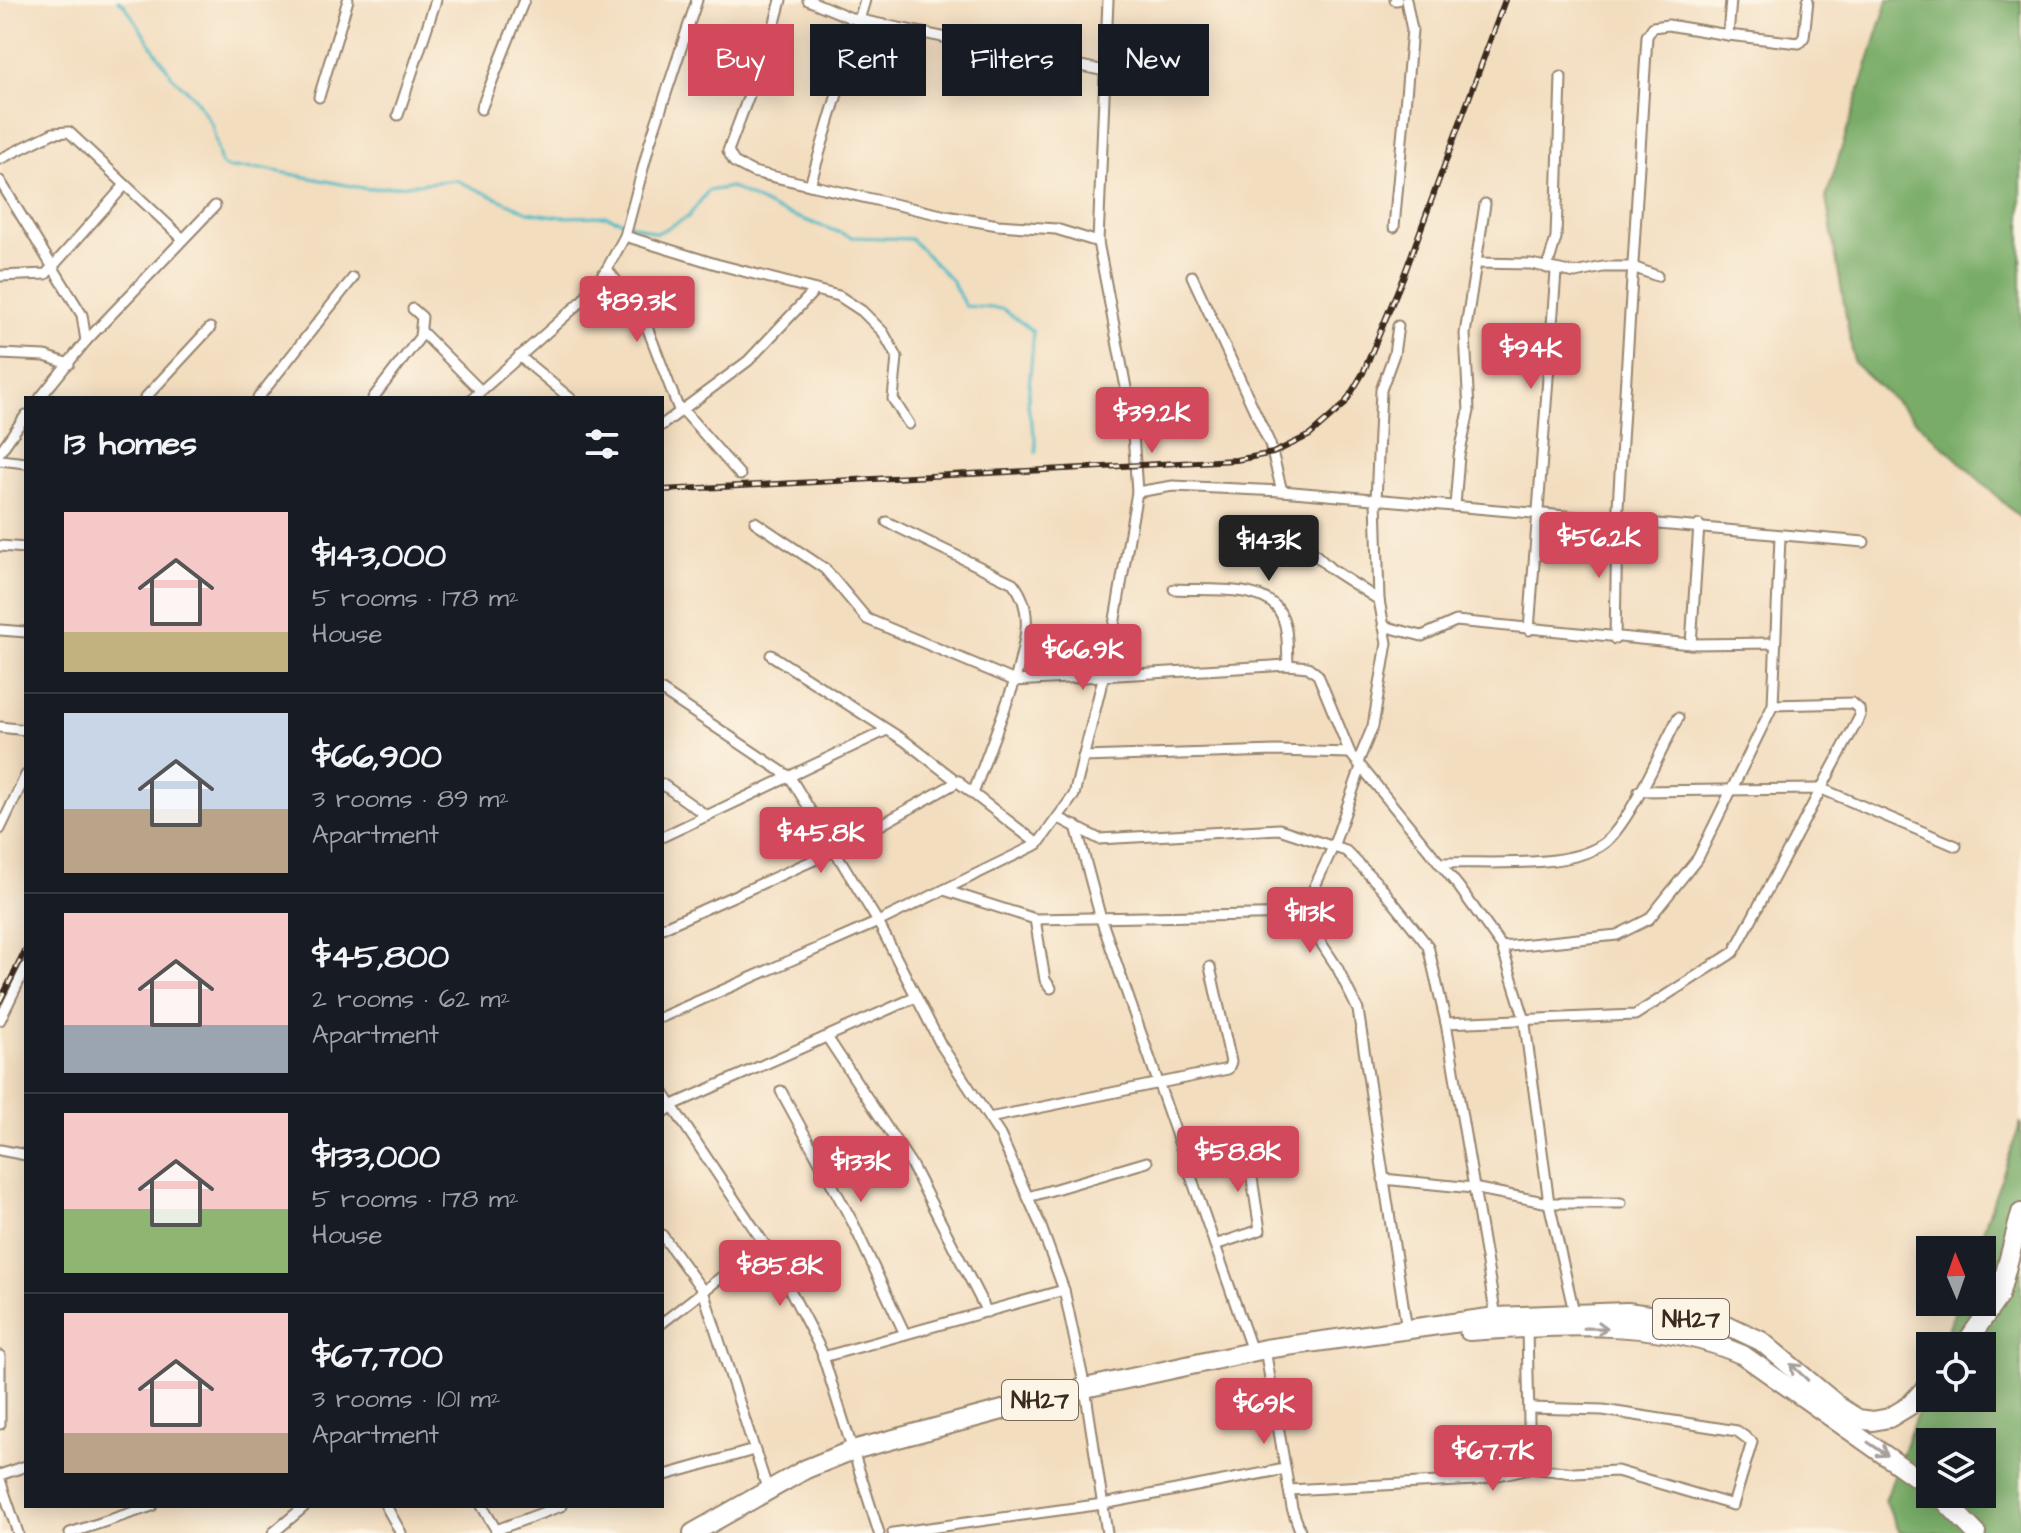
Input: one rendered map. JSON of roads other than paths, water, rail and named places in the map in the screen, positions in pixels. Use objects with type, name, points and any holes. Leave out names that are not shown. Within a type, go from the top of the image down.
[{"type":"highway","points":[[1974,1332],[1999,1296],[2021,1213]]},
{"type":"highway","name":"NH27","points":[[693,1533],[806,1469],[853,1450],[1085,1388],[1258,1350],[1496,1317],[1627,1312],[1729,1326],[1761,1341],[1821,1393],[1858,1419],[1889,1418],[1916,1398]]},
{"type":"highway","name":"NH27","points":[[1407,1330],[1439,1333],[1646,1328],[1709,1339],[1743,1355],[1916,1477]]},
{"type":"highway","points":[[1952,1508],[1976,1533]]},
{"type":"street","points":[[319,97],[348,0]]},
{"type":"street","points":[[398,115],[436,0]]},
{"type":"street","points":[[481,109],[524,0]]},
{"type":"street","points":[[422,332],[477,394],[581,302],[607,269],[625,232],[697,0]]},
{"type":"street","points":[[781,0],[772,34],[728,151],[734,162],[753,172],[959,218],[1056,229],[1098,242]]},
{"type":"street","points":[[808,0],[858,20],[1098,70]]},
{"type":"street","points":[[810,185],[865,0]]},
{"type":"street","points":[[1107,24],[1108,0]]},
{"type":"street","points":[[1394,227],[1412,30],[1412,16],[1406,0]]},
{"type":"street","points":[[1728,35],[1731,0]]},
{"type":"street","points":[[1615,639],[1617,523],[1647,36],[1653,27],[1668,25],[1799,43],[1804,37],[1808,0]]},
{"type":"street","points":[[1529,630],[1556,238],[1561,77]]},
{"type":"street","points":[[664,1016],[878,922],[1038,844],[1074,795],[1103,677],[1137,492],[1132,419],[1098,242],[1104,96]]},
{"type":"street","points":[[0,159],[64,130],[182,238]]},
{"type":"street","points":[[0,181],[82,315],[86,341]]},
{"type":"street","points":[[0,276],[34,276],[53,267],[125,185]]},
{"type":"street","points":[[1455,506],[1459,456],[1469,411],[1465,334],[1485,204]]},
{"type":"street","points":[[42,396],[86,341],[215,206]]},
{"type":"street","points":[[625,232],[839,296],[862,311],[883,332],[897,357],[893,399],[909,424]]},
{"type":"street","points":[[1476,263],[1552,270],[1633,267],[1657,276]]},
{"type":"street","points":[[607,269],[642,314],[680,409],[740,475]]},
{"type":"street","points":[[1192,276],[1270,444],[1282,491]]},
{"type":"street","points":[[260,396],[353,278]]},
{"type":"street","points":[[664,423],[748,361],[815,290]]},
{"type":"street","points":[[374,396],[422,332],[422,317],[413,309]]},
{"type":"street","points":[[1302,914],[1333,847],[1373,726],[1387,643],[1379,600],[1376,500],[1381,390],[1394,354],[1398,326]]},
{"type":"street","points":[[147,396],[210,328]]},
{"type":"street","points":[[0,354],[45,356],[69,364]]},
{"type":"street","points":[[519,356],[568,396]]},
{"type":"street","points":[[0,452],[24,418]]},
{"type":"street","points":[[0,460],[24,463]]},
{"type":"street","points":[[1137,492],[1173,486],[1282,491],[1538,513],[1617,523],[1699,525],[1768,531],[1780,537],[1864,542]]},
{"type":"street","points":[[755,522],[825,569],[867,619],[1015,681],[1033,677],[1103,677],[1288,665],[1308,667],[1318,675],[1350,753],[1502,947],[1524,1017],[1549,1203],[1574,1312]]},
{"type":"street","points":[[887,522],[1013,583],[1025,597],[1029,619],[1015,681],[974,791]]},
{"type":"street","points":[[1691,644],[1699,525]]},
{"type":"street","points":[[1291,532],[1331,569],[1379,600]]},
{"type":"street","points":[[1502,947],[1617,935],[1649,919],[1698,858],[1773,705],[1780,537]]},
{"type":"street","points":[[0,546],[24,548]]},
{"type":"street","points":[[1174,589],[1251,594],[1267,600],[1279,610],[1286,629],[1288,665]]},
{"type":"street","points":[[1383,626],[1422,636],[1456,621],[1615,639],[1691,644],[1775,643]]},
{"type":"street","points":[[0,630],[24,632]]},
{"type":"street","points":[[771,655],[974,791],[1038,844]]},
{"type":"street","points":[[664,692],[790,777],[878,922],[941,1045],[989,1118],[1028,1197],[1064,1290],[1085,1388],[1107,1533]]},
{"type":"street","points":[[1446,1023],[1524,1017],[1635,1015],[1734,952],[1860,716],[1859,709],[1852,703],[1773,705]]},
{"type":"street","points":[[1439,863],[1560,859],[1604,844],[1639,791],[1678,718]]},
{"type":"street","points":[[0,727],[24,730]]},
{"type":"street","points":[[664,836],[887,730]]},
{"type":"street","points":[[1083,757],[1276,751],[1350,753]]},
{"type":"street","points":[[0,829],[24,779]]},
{"type":"street","points":[[664,927],[834,851],[959,781]]},
{"type":"street","points":[[664,785],[707,816]]},
{"type":"street","points":[[1639,791],[1822,789],[1956,846]]},
{"type":"street","points":[[1059,818],[1099,839],[1279,829],[1346,851],[1381,887],[1428,946],[1446,1023],[1496,1317]]},
{"type":"street","points":[[1076,826],[1101,919],[1215,1245],[1258,1350],[1301,1533]]},
{"type":"street","points":[[944,890],[1035,919],[1302,914]]},
{"type":"street","points":[[1302,914],[1337,967],[1358,1010],[1407,1330]]},
{"type":"street","points":[[1035,919],[1045,980],[1051,988]]},
{"type":"street","points":[[989,1118],[1228,1069],[1231,1062],[1210,967]]},
{"type":"street","points":[[0,1020],[24,971]]},
{"type":"street","points":[[664,1112],[673,1105],[916,997]]},
{"type":"street","points":[[827,1037],[911,1164],[987,1312]]},
{"type":"street","points":[[781,1091],[853,1223],[905,1334]]},
{"type":"street","points":[[664,1094],[764,1244],[823,1357],[879,1533]]},
{"type":"street","points":[[1215,1245],[1260,1230],[1245,1133]]},
{"type":"street","points":[[0,1150],[24,1155]]},
{"type":"street","points":[[1028,1197],[1147,1162]]},
{"type":"street","points":[[1383,1179],[1473,1188],[1549,1203],[1621,1203]]},
{"type":"street","points":[[664,1238],[703,1291],[768,1491]]},
{"type":"street","points":[[664,1321],[764,1244]]},
{"type":"street","points":[[823,1357],[1064,1290]]},
{"type":"street","points":[[1527,1329],[1530,1468]]},
{"type":"street","points":[[0,1356],[0,1424]]},
{"type":"street","points":[[1289,1490],[1476,1480],[1530,1468],[1574,1473],[1617,1471],[1733,1505],[1752,1442],[1737,1431],[1618,1412],[1529,1408]]},
{"type":"street","points":[[664,1475],[754,1450]]},
{"type":"street","points":[[18,1533],[0,1478],[24,1467]]},
{"type":"street","points":[[893,1533],[1103,1504],[1285,1469]]},
{"type":"street","points":[[70,1533],[146,1508]]},
{"type":"street","points":[[273,1533],[303,1508]]},
{"type":"street","points":[[387,1508],[401,1533]]},
{"type":"street","points":[[483,1508],[497,1531],[556,1508]]},
{"type":"waterway","points":[[118,0],[124,4],[172,76],[195,98],[212,125],[221,164],[227,168],[265,169],[367,189],[456,180],[528,212],[562,217],[606,216],[657,233],[688,217],[708,191],[731,187],[774,209],[852,237],[911,239],[952,281],[965,306],[1003,309],[1033,331],[1028,402],[1036,453]]},
{"type":"railway","points":[[664,490],[1236,460],[1273,453],[1310,435],[1344,405],[1363,373],[1404,275],[1505,0]]},
{"type":"railway","points":[[0,1001],[24,953]]}]
